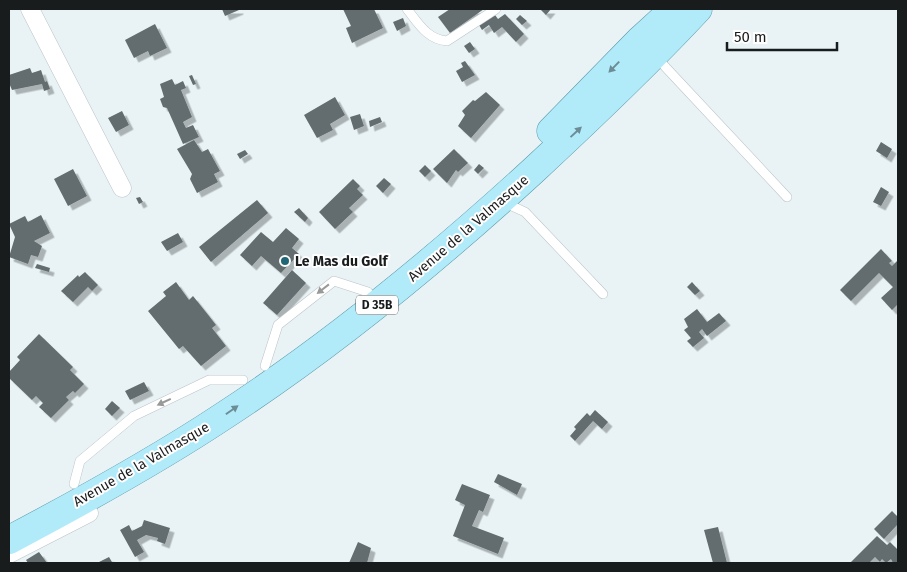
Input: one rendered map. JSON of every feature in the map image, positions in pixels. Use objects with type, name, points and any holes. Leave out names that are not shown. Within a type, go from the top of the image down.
[{"type":"main road","name":"Avenue de la Valmasque","points":[[9,540],[142,466],[222,417],[381,303],[435,259],[501,200],[647,48],[674,9]]},
{"type":"main road","name":"Avenue de la Valmasque","points":[[9,518],[128,454],[254,373],[368,292],[421,249],[647,48],[698,9]]},
{"type":"street","points":[[30,9],[122,188]]},
{"type":"street","points":[[9,554],[89,513]]},
{"type":"lane","points":[[407,9],[425,32],[436,40],[447,41],[496,9]]},
{"type":"lane","points":[[647,48],[787,196]]},
{"type":"lane","points":[[501,200],[506,205],[525,212],[603,294]]},
{"type":"building","points":[[222,9],[239,9],[239,10],[225,16]]},
{"type":"building","points":[[343,9],[374,9],[383,28],[352,43],[346,28],[351,26]]},
{"type":"building","points":[[450,9],[484,9],[450,33],[438,17]]},
{"type":"building","points":[[540,9],[551,9],[546,15]]},
{"type":"building","points":[[505,14],[524,34],[516,42],[502,27],[494,33],[489,25],[482,30],[479,25],[495,15],[498,19]]},
{"type":"building","points":[[520,15],[527,21],[522,25],[516,19]]},
{"type":"building","points":[[403,18],[406,26],[397,31],[393,22]]},
{"type":"building","points":[[155,24],[167,48],[150,56],[148,51],[134,58],[125,40]]},
{"type":"building","points":[[470,42],[475,49],[469,53],[464,46]]},
{"type":"building","points":[[465,61],[475,75],[462,82],[456,71],[463,67],[461,63]]},
{"type":"building","points":[[30,68],[32,73],[41,70],[45,82],[47,81],[50,89],[44,91],[42,84],[12,90],[9,83],[9,75]]},
{"type":"building","points":[[192,75],[196,84],[193,85],[189,76]]},
{"type":"building","points":[[172,79],[175,85],[183,81],[186,88],[181,90],[192,117],[183,122],[186,128],[193,125],[199,137],[183,144],[167,108],[163,107],[160,99],[164,97],[160,84]]},
{"type":"building","points":[[486,92],[500,105],[471,138],[458,126],[465,115],[462,111],[473,100],[475,101]]},
{"type":"building","points":[[335,97],[345,115],[330,124],[333,130],[317,138],[304,115]]},
{"type":"building","points":[[122,111],[129,125],[116,132],[108,118]]},
{"type":"building","points":[[360,114],[364,126],[354,130],[350,117]]},
{"type":"building","points":[[380,117],[382,122],[370,127],[369,121]]},
{"type":"building","points":[[194,140],[202,152],[208,149],[220,171],[214,174],[218,182],[197,193],[190,179],[192,174],[177,149]]},
{"type":"building","points":[[881,142],[892,149],[887,158],[876,151]]},
{"type":"building","points":[[454,149],[468,163],[458,172],[456,170],[447,183],[433,169]]},
{"type":"building","points":[[245,150],[248,154],[240,159],[237,154]]},
{"type":"building","points":[[479,164],[484,168],[478,174],[474,170]]},
{"type":"building","points":[[425,165],[431,171],[425,177],[419,171]]},
{"type":"building","points":[[73,169],[87,196],[68,206],[54,179]]},
{"type":"building","points":[[384,178],[391,184],[383,193],[376,186]]},
{"type":"building","points":[[353,179],[360,186],[357,189],[363,195],[349,208],[353,212],[335,229],[319,212]]},
{"type":"building","points":[[881,187],[889,192],[881,206],[873,202]]},
{"type":"building","points":[[140,197],[143,202],[139,204],[136,198]]},
{"type":"building","points":[[257,200],[268,213],[211,262],[199,247]]},
{"type":"building","points":[[299,208],[308,218],[305,222],[294,212]]},
{"type":"building","points":[[41,215],[50,233],[34,241],[42,246],[38,257],[31,255],[28,264],[9,257],[15,237],[9,224],[25,216],[28,222]]},
{"type":"building","points":[[286,228],[299,239],[292,248],[299,254],[281,273],[261,256],[252,266],[240,255],[261,232],[273,242]]},
{"type":"building","points":[[178,233],[183,242],[167,251],[161,242]]},
{"type":"building","points":[[881,249],[892,261],[889,263],[892,266],[898,260],[898,304],[892,310],[881,298],[893,287],[879,273],[851,301],[840,290]]},
{"type":"building","points":[[37,264],[50,268],[49,272],[35,268]]},
{"type":"building","points":[[292,270],[306,283],[277,315],[263,303]]},
{"type":"building","points":[[85,272],[98,285],[92,291],[88,287],[73,302],[61,291],[78,275],[79,277]]},
{"type":"building","points":[[176,282],[189,300],[193,296],[209,316],[216,325],[212,328],[226,346],[201,366],[183,346],[179,349],[148,311],[166,296],[163,292]]},
{"type":"building","points":[[692,282],[700,291],[695,295],[687,287]]},
{"type":"building","points":[[697,309],[707,322],[719,313],[726,321],[707,336],[702,329],[699,332],[704,338],[693,347],[687,341],[691,338],[684,330],[688,327],[684,319]]},
{"type":"building","points":[[39,334],[73,367],[70,370],[84,384],[75,393],[73,391],[66,397],[69,400],[51,418],[39,407],[43,403],[36,396],[32,400],[9,378],[9,372],[20,360],[17,357]]},
{"type":"building","points":[[144,382],[149,391],[130,400],[125,391]]},
{"type":"building","points":[[112,401],[120,408],[112,416],[105,409]]},
{"type":"building","points":[[595,410],[608,422],[602,429],[593,421],[575,441],[570,436],[576,429],[574,427],[587,413],[590,416]]},
{"type":"building","points":[[498,474],[522,484],[517,495],[494,482]]},
{"type":"building","points":[[462,484],[490,495],[483,512],[479,510],[472,526],[504,538],[498,554],[453,536],[465,505],[455,500]]},
{"type":"building","points":[[892,511],[898,517],[898,524],[884,539],[874,529]]},
{"type":"building","points":[[144,520],[170,528],[165,544],[157,541],[158,538],[146,535],[137,540],[144,552],[135,557],[120,530],[129,525],[132,531],[142,526]]},
{"type":"building","points":[[718,527],[727,563],[713,563],[704,530]]},
{"type":"building","points":[[877,536],[887,545],[890,542],[898,550],[898,563],[893,563],[891,559],[886,563],[882,559],[880,562],[875,557],[869,563],[850,563]]},
{"type":"building","points":[[358,542],[371,548],[367,563],[349,563]]},
{"type":"building","points":[[39,552],[47,563],[28,563],[26,560]]},
{"type":"building","points":[[109,557],[112,562],[97,563]]},
{"type":"place","name":"Le Mas du Golf","points":[[285,261]]}]
